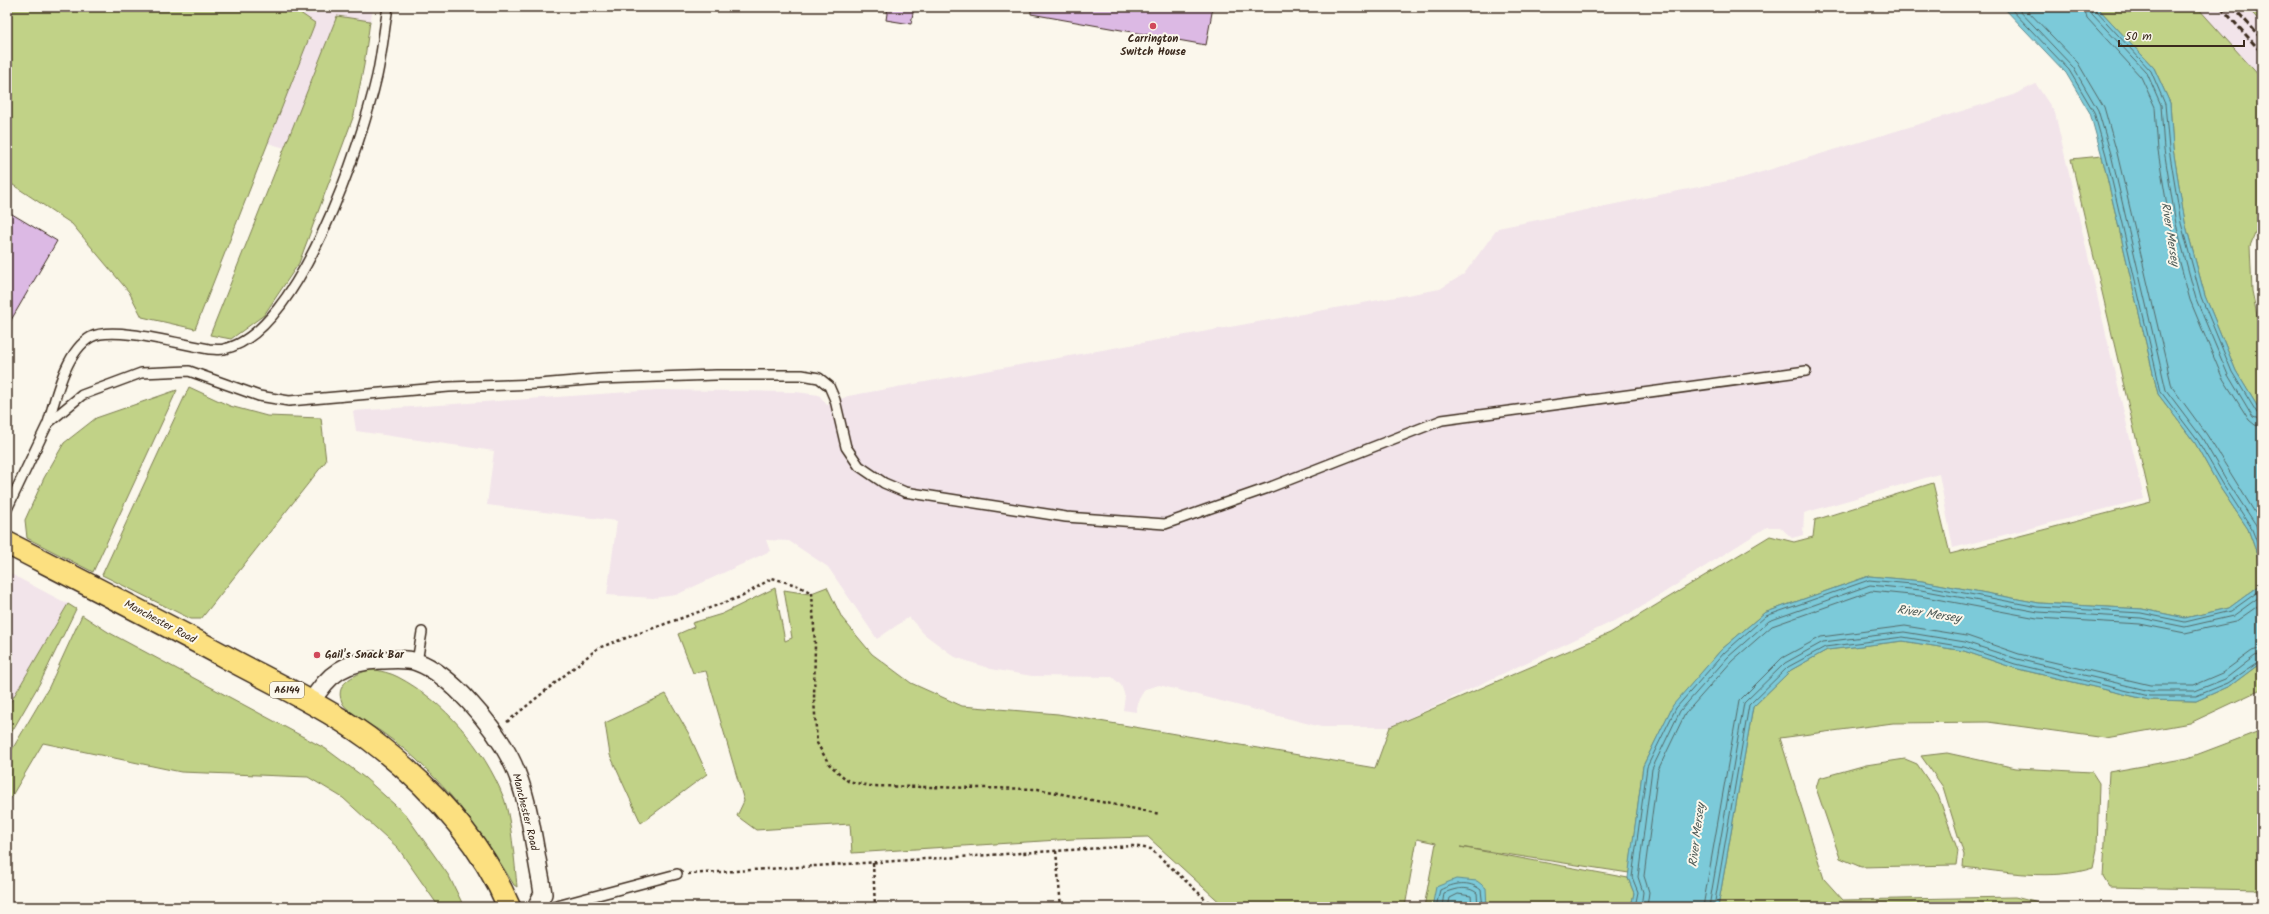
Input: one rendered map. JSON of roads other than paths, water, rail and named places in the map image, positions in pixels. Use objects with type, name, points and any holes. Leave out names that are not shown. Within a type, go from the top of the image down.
[{"type":"main road","name":"Manchester Road","points":[[7,543],[311,703],[367,738],[419,781],[440,802],[475,847],[503,892],[509,907]]},
{"type":"street","name":"Manchester Road","points":[[311,703],[319,690],[333,675],[352,663],[396,660],[417,662],[458,690],[482,715],[511,759],[523,795],[543,894],[536,907]]},
{"type":"lane","points":[[7,508],[48,423],[58,386],[74,353],[92,336],[116,332],[209,350],[225,349],[252,334],[280,304],[304,270],[337,197],[354,153],[377,75],[388,7]]},
{"type":"lane","points":[[48,423],[82,395],[141,373],[188,371],[259,396],[288,401],[449,387],[539,384],[599,379],[716,375],[802,375],[819,378],[829,386],[835,400],[846,447],[859,466],[884,483],[905,492],[1066,517],[1165,524],[1268,488],[1442,420],[1806,371]]},
{"type":"lane","points":[[417,662],[422,632]]},
{"type":"lane","points":[[553,907],[677,874]]},
{"type":"water","name":"River Mersey","points":[[2003,7],[2097,7],[2154,68],[2170,103],[2173,149],[2185,222],[2205,296],[2236,371],[2262,414],[2262,662],[2230,686],[2196,701],[2149,700],[2014,668],[1964,651],[1903,641],[1827,650],[1791,670],[1753,707],[1718,907],[1631,907],[1634,893],[1628,878],[1643,766],[1673,705],[1721,650],[1764,613],[1869,576],[1922,581],[2039,603],[2142,609],[2185,618],[2229,608],[2259,586],[2260,562],[2248,529],[2219,486],[2195,443],[2158,394],[2102,156],[2090,113],[2066,73]]},
{"type":"water","points":[[1456,879],[1477,881],[1486,888],[1487,907],[1432,907],[1436,887]]},
{"type":"railway","points":[[2221,7],[2262,53]]},
{"type":"railway","points":[[2233,7],[2262,39]]},
{"type":"place","name":"Carrington Switch House","points":[[1153,26]]},
{"type":"place","name":"Gail's Snack Bar","points":[[317,655]]}]
